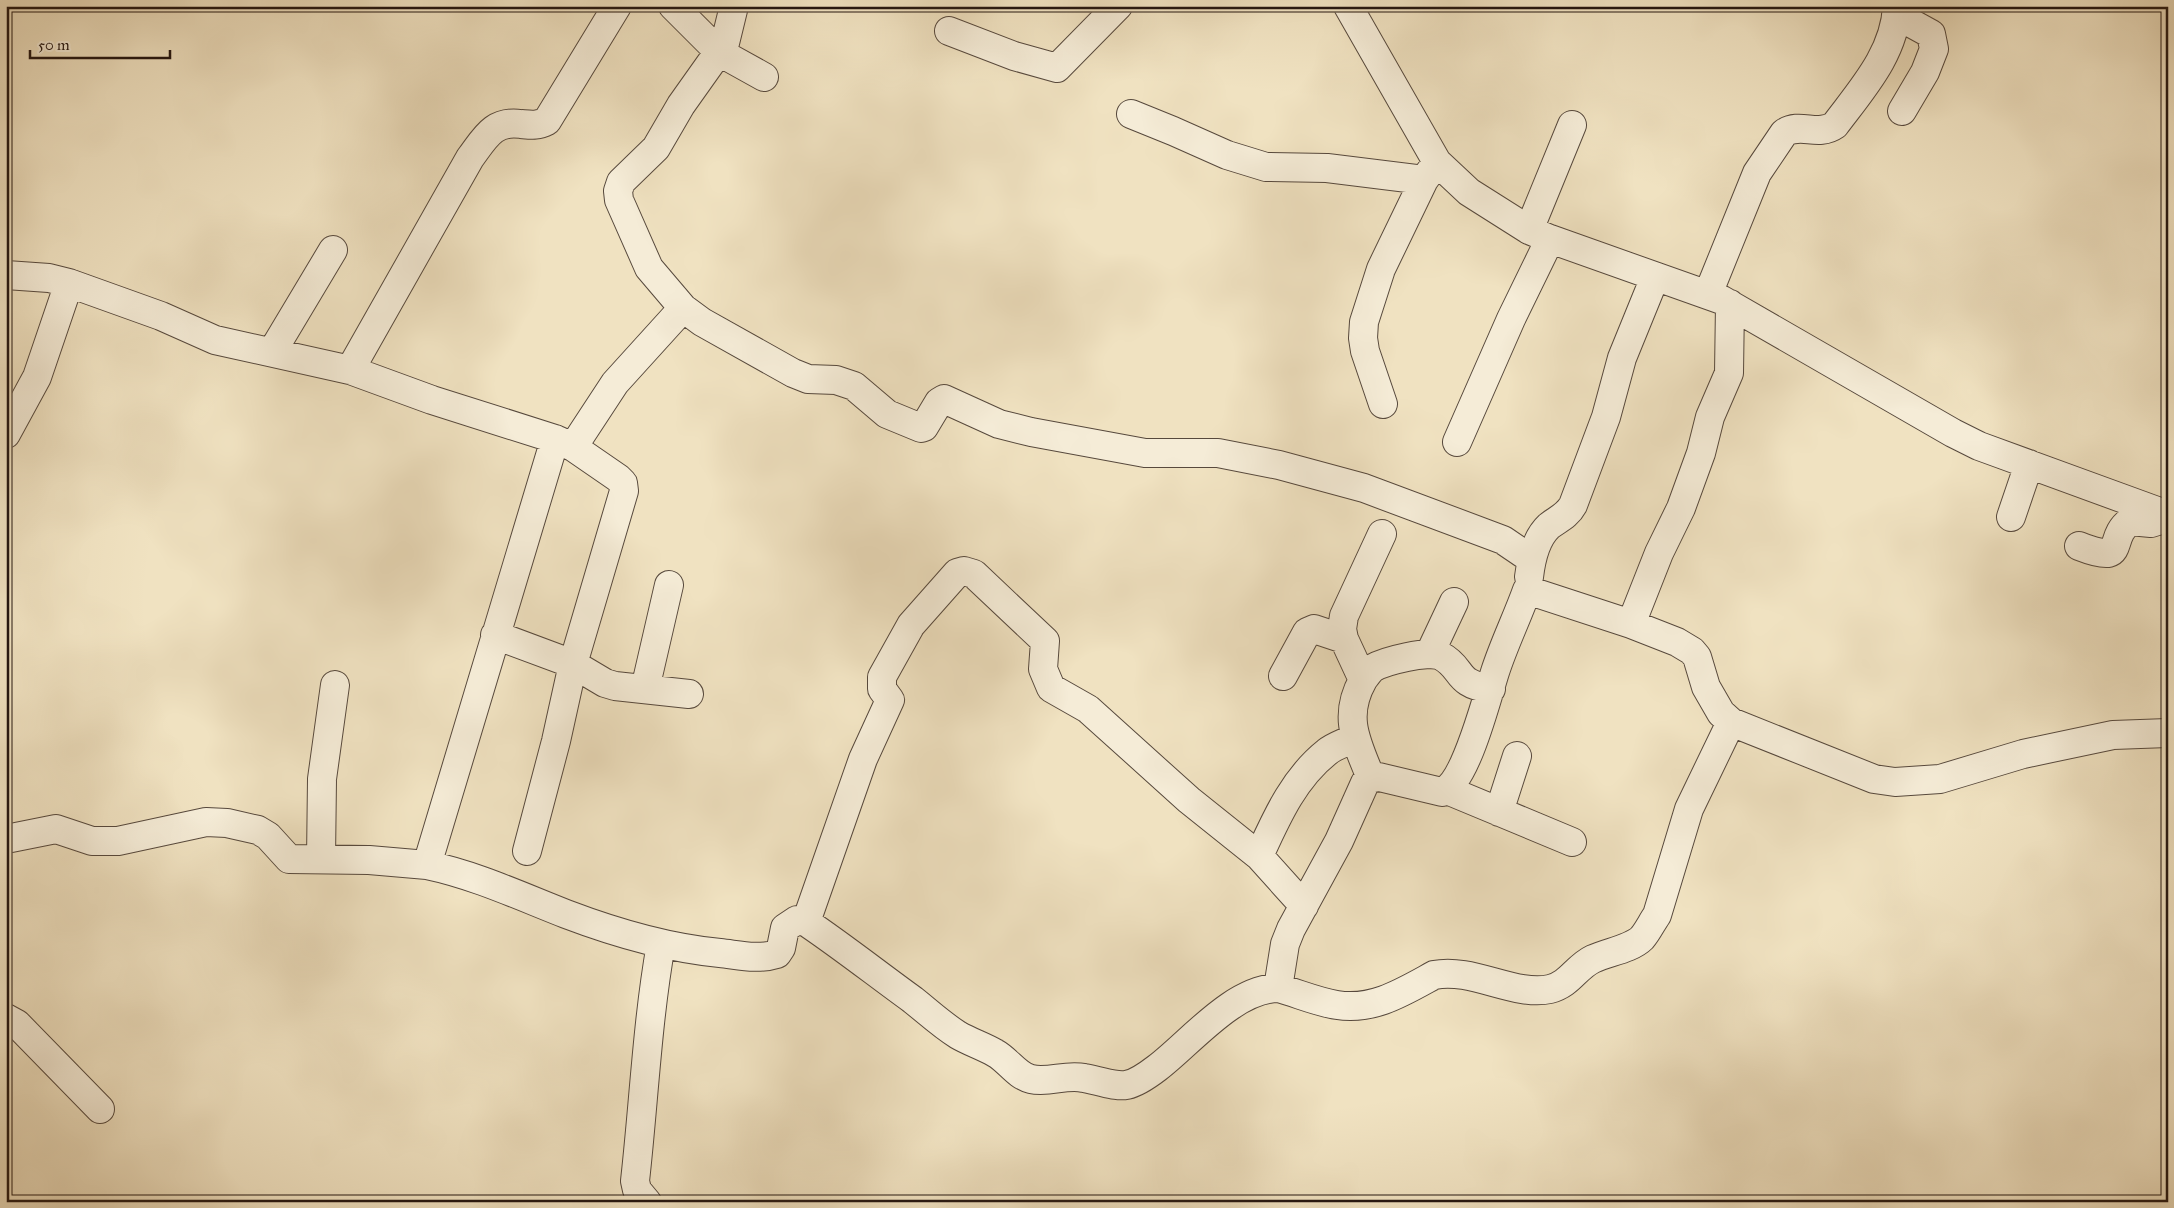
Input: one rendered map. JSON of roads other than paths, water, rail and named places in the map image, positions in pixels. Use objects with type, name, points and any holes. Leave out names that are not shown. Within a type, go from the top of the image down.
[{"type":"street","points":[[350,370],[470,158],[488,133],[502,124],[537,126],[547,121],[617,6]]},
{"type":"street","points":[[673,6],[719,52],[764,77]]},
{"type":"street","points":[[734,6],[725,43],[681,105],[656,148],[621,182],[618,192],[619,200],[649,268],[683,308],[702,322],[793,373],[808,379],[836,380],[854,386],[887,414],[921,428],[924,427],[938,402],[944,399],[1000,424],[1031,432],[1146,453],[1218,453],[1271,464],[1379,493],[1503,540],[1531,559]]},
{"type":"street","points":[[948,31],[1014,56],[1057,68],[1118,6]]},
{"type":"street","points":[[1348,6],[1431,171]]},
{"type":"street","points":[[1631,624],[1659,553],[1681,508],[1698,462],[1710,417],[1729,373],[1719,299],[1757,173],[1784,133],[1794,128],[1827,130],[1835,125],[1875,71],[1888,45],[1896,13],[1931,34],[1934,49],[1925,72],[1902,111]]},
{"type":"street","points":[[1131,114],[1227,156],[1266,167],[1431,171],[1540,234],[1719,299],[1763,326],[1823,356],[1953,433],[1979,446],[2168,516],[2162,521],[2150,523],[2130,521],[2111,552],[2105,554],[2079,546]]},
{"type":"street","points":[[1457,442],[1511,319],[1540,234],[1572,126]]},
{"type":"street","points":[[1382,404],[1365,351],[1363,338],[1364,322],[1381,270],[1431,171]]},
{"type":"street","points":[[272,352],[333,250]]},
{"type":"street","points":[[6,275],[49,278],[69,283],[161,316],[215,340],[350,370],[432,400],[564,443],[623,483],[624,491],[573,664],[526,851]]},
{"type":"street","points":[[1447,790],[1454,783],[1482,719],[1491,689],[1528,590],[1531,559],[1545,532],[1569,513],[1573,506],[1606,417],[1622,358],[1655,276]]},
{"type":"street","points":[[6,434],[37,377],[69,283]]},
{"type":"street","points":[[426,865],[495,635],[564,443],[683,308]]},
{"type":"street","points":[[2011,517],[2029,464]]},
{"type":"street","points":[[1363,680],[1344,639],[1342,629],[1344,616],[1382,534]]},
{"type":"street","points":[[806,922],[863,759],[890,700],[882,689],[882,677],[911,625],[957,573],[964,571],[974,574],[1045,641],[1043,669],[1051,688],[1088,709],[1189,800],[1259,856],[1304,906]]},
{"type":"street","points":[[645,689],[670,585]]},
{"type":"street","points":[[1528,590],[1631,624],[1677,642],[1692,651],[1696,657],[1706,687],[1721,713],[1731,722],[1874,778],[1895,782],[1940,779],[2022,754],[2113,735],[2168,733]]},
{"type":"street","points":[[1430,653],[1454,602]]},
{"type":"street","points":[[1283,676],[1307,632],[1318,629],[1344,639]]},
{"type":"street","points":[[495,635],[573,664],[605,683],[689,694]]},
{"type":"street","points":[[1371,778],[1354,738],[1352,710],[1363,680],[1375,667],[1430,653],[1445,658],[1463,680],[1478,687],[1491,689]]},
{"type":"street","points":[[322,859],[322,779],[335,685]]},
{"type":"street","points":[[6,839],[56,829],[92,841],[118,841],[206,822],[220,823],[258,830],[268,836],[289,859],[426,865],[483,881],[619,933],[661,944],[711,952],[769,957],[777,954],[785,928],[797,920],[806,922],[957,1034],[1006,1059],[1022,1076],[1042,1081],[1070,1076],[1083,1077],[1117,1086],[1138,1082],[1174,1055],[1219,1013],[1259,992],[1278,988],[1335,1005],[1353,1007],[1376,1004],[1434,975],[1443,973],[1458,974],[1531,990],[1550,989],[1565,984],[1591,960],[1634,944],[1642,938],[1657,915],[1689,809],[1731,722]]},
{"type":"street","points":[[1259,856],[1279,814],[1303,774],[1328,751],[1354,738]]},
{"type":"street","points":[[1499,812],[1517,756]]},
{"type":"street","points":[[1278,988],[1285,944],[1339,841],[1365,783],[1371,778],[1379,777],[1435,792],[1447,790],[1572,842]]},
{"type":"street","points":[[647,1202],[636,1190],[635,1181],[645,1094],[648,1031],[661,944]]},
{"type":"street","points":[[6,1018],[17,1024],[100,1109]]}]
